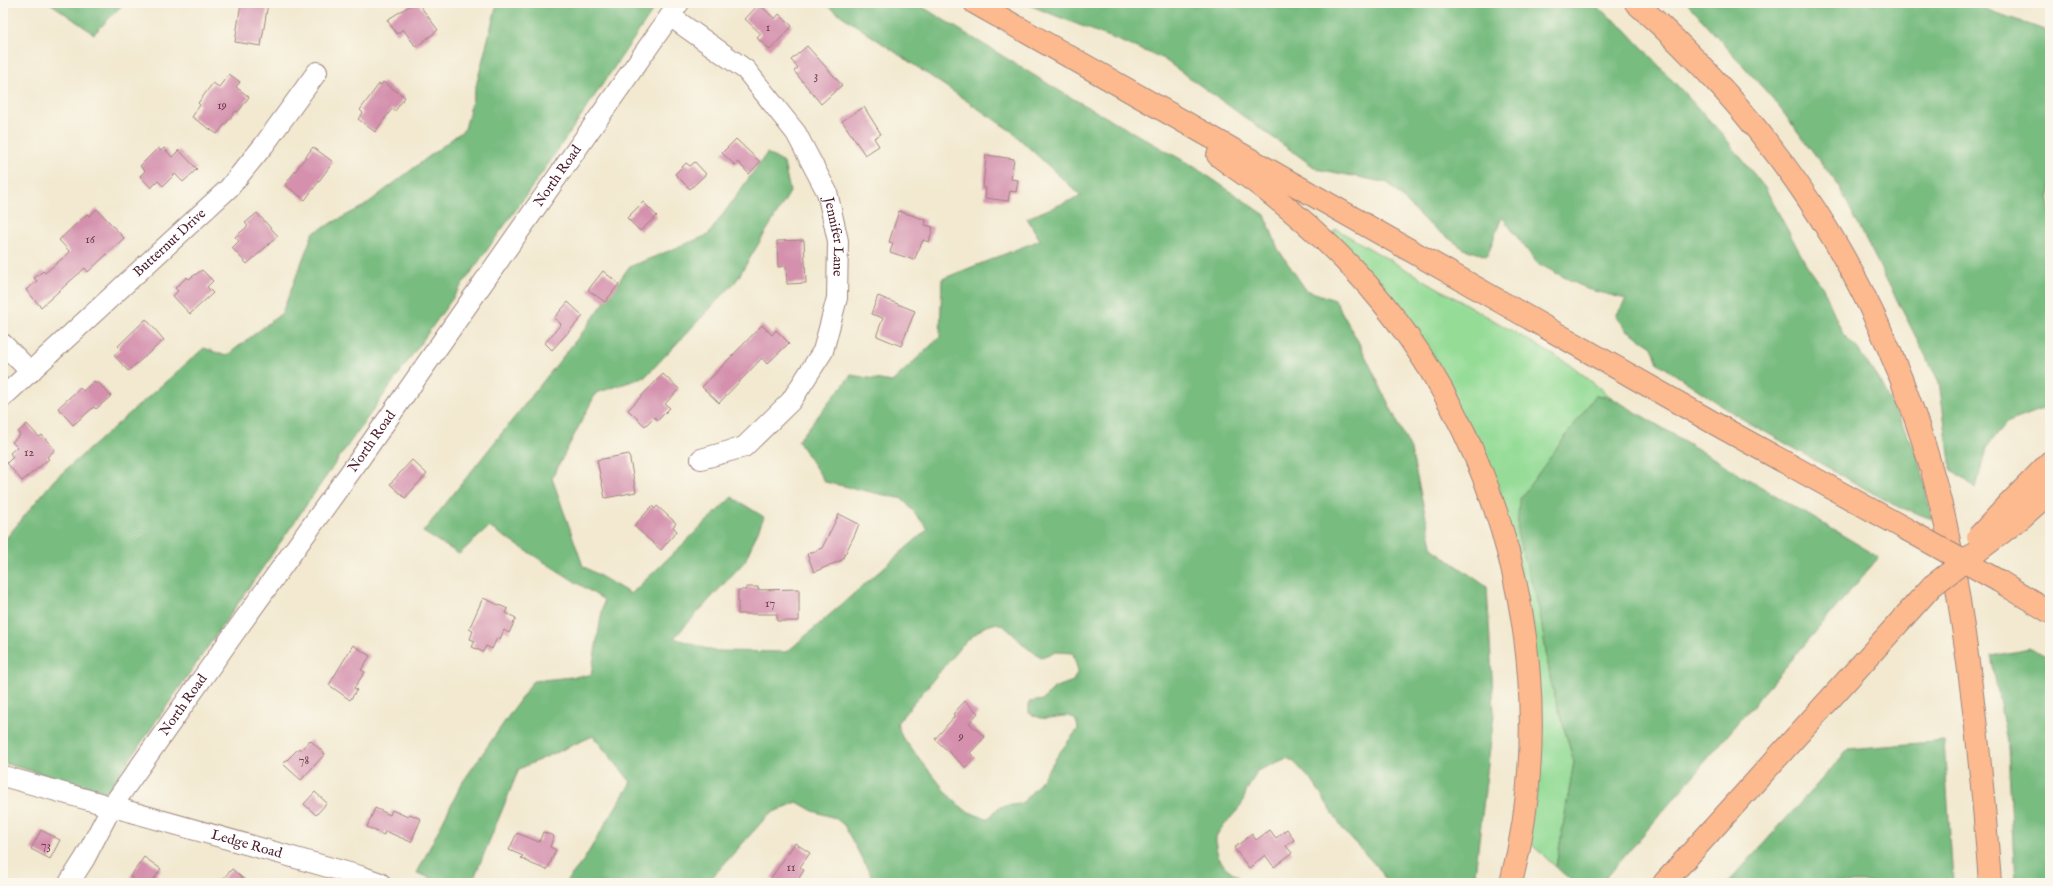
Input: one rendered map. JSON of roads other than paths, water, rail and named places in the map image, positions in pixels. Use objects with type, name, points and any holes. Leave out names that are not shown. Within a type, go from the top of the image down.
[{"type":"highway","points":[[975,3],[1727,430],[1999,581],[2050,612]]},
{"type":"highway","points":[[1636,3],[1714,78],[1772,147],[1805,194],[1838,246],[1874,313],[1893,355],[1927,453],[1950,546],[1975,716],[1990,883]]},
{"type":"highway","points":[[1172,115],[1214,152],[1290,209],[1357,273],[1397,323],[1427,366],[1458,422],[1478,463],[1497,515],[1513,573],[1524,637],[1529,682],[1530,728],[1528,786],[1522,834],[1511,883]]},
{"type":"highway","points":[[2015,512],[2050,462]]},
{"type":"highway","points":[[1664,883],[1932,586],[2015,512],[2050,492]]},
{"type":"street","name":"Jennifer Lane","points":[[674,10],[746,70],[796,133],[827,192],[838,242],[838,298],[823,351],[791,401],[744,447],[701,459]]},
{"type":"street","name":"North Road","points":[[69,883],[85,858],[112,806],[239,626],[359,460],[674,10]]},
{"type":"street","name":"Butternut Drive","points":[[3,397],[229,188],[264,145],[317,72]]},
{"type":"street","points":[[3,344],[31,372]]},
{"type":"street","name":"Ledge Road","points":[[3,776],[380,883]]}]
